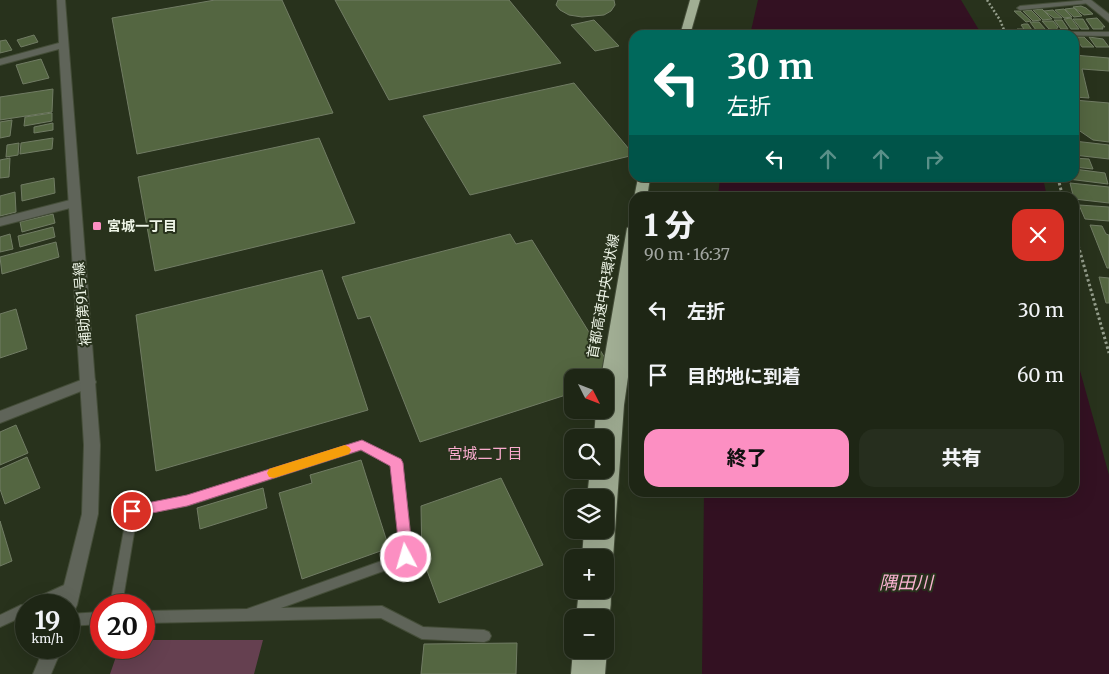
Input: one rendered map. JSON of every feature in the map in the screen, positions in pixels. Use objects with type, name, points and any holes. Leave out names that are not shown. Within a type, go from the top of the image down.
[{"type":"highway","points":[[686,30],[695,0]]},
{"type":"highway","points":[[694,30],[703,0]]},
{"type":"highway","name":"首都高速中央環状線","points":[[610,369],[629,255]]},
{"type":"highway","name":"首都高速中央環状線","points":[[605,549],[616,405],[629,316]]},
{"type":"highway","points":[[581,674],[582,659]]},
{"type":"highway","points":[[595,674],[596,659]]},
{"type":"street","name":"補助第91号線","points":[[61,0],[92,445],[90,514],[71,594]]},
{"type":"street","points":[[1087,1],[1108,16]]},
{"type":"street","points":[[0,62],[64,45]]},
{"type":"street","points":[[0,222],[74,203]]},
{"type":"street","points":[[0,417],[88,382]]},
{"type":"street","points":[[42,674],[48,659]]},
{"type":"lane","points":[[1020,8],[1087,1]]},
{"type":"lane","points":[[1079,34],[1109,34]]},
{"type":"lane","points":[[118,594],[132,511],[187,501],[362,445],[396,463],[406,557],[247,615]]},
{"type":"lane","points":[[58,594],[73,587]]},
{"type":"lane","points":[[155,617],[382,612],[422,633],[484,636]]},
{"type":"lane","points":[[0,621],[15,614]]},
{"type":"path","points":[[987,0],[1004,30]]},
{"type":"path","points":[[1079,248],[1109,353]]},
{"type":"shaded area","points":[[155,640],[263,640],[254,674],[110,674],[115,659],[155,659]]},
{"type":"water","points":[[758,0],[961,0],[979,30],[751,30]]},
{"type":"water","points":[[720,182],[1044,182],[1046,192],[719,192]]},
{"type":"water","name":"隅田川","points":[[1079,367],[1109,475],[1109,674],[702,674],[704,497],[1079,497]]},
{"type":"building","points":[[215,0],[282,0],[333,113],[137,154],[112,18]]},
{"type":"building","points":[[335,0],[509,0],[561,63],[389,100]]},
{"type":"building","points":[[558,0],[614,0],[615,5],[611,11],[604,15],[582,17],[569,15],[560,10],[556,5]]},
{"type":"building","points":[[1081,6],[1093,14],[1084,15],[1073,7]]},
{"type":"building","points":[[1074,8],[1082,16],[1074,17],[1065,9]]},
{"type":"building","points":[[1042,9],[1052,19],[1043,20],[1033,10]]},
{"type":"building","points":[[1064,9],[1072,17],[1064,18],[1055,10]]},
{"type":"building","points":[[1031,10],[1041,20],[1033,21],[1023,11]]},
{"type":"building","points":[[1053,10],[1062,18],[1054,18],[1044,11]]},
{"type":"building","points":[[1014,11],[1020,11],[1031,21],[1026,22]]},
{"type":"building","points":[[1071,18],[1079,29],[1071,29],[1064,19]]},
{"type":"building","points":[[1097,18],[1105,27],[1102,27],[1103,29],[1093,29],[1086,19]]},
{"type":"building","points":[[1073,19],[1083,19],[1089,29],[1081,29]]},
{"type":"building","points":[[594,20],[619,46],[595,51],[571,25]]},
{"type":"building","points":[[1054,20],[1062,20],[1068,29],[1061,29]]},
{"type":"building","points":[[1042,21],[1053,21],[1058,27],[1056,30],[1049,29]]},
{"type":"building","points":[[1030,22],[1039,22],[1046,30],[1036,30]]},
{"type":"building","points":[[1028,24],[1032,30],[1018,30],[1024,29],[1021,25]]},
{"type":"building","points":[[34,35],[38,42],[21,47],[17,40]]},
{"type":"building","points":[[1079,37],[1084,37],[1094,47],[1082,47],[1079,43]]},
{"type":"building","points":[[1089,37],[1103,39],[1109,47],[1096,47]]},
{"type":"building","points":[[6,40],[12,50],[0,53],[0,41]]},
{"type":"building","points":[[1079,55],[1109,58],[1109,71],[1082,69],[1089,98],[1079,97]]},
{"type":"building","points":[[41,59],[49,78],[23,84],[16,65]]},
{"type":"building","points":[[574,83],[629,149],[629,156],[470,195],[423,116]]},
{"type":"building","points":[[53,89],[52,112],[0,120],[0,97]]},
{"type":"building","points":[[1079,100],[1109,103],[1109,142],[1093,140],[1079,130]]},
{"type":"building","points":[[52,113],[52,121],[24,126],[25,117]]},
{"type":"building","points":[[12,120],[10,136],[0,138],[0,122]]},
{"type":"building","points":[[53,123],[53,130],[34,133],[34,127]]},
{"type":"building","points":[[53,138],[52,149],[20,154],[21,143]]},
{"type":"building","points":[[319,138],[355,223],[155,271],[138,177]]},
{"type":"building","points":[[1079,142],[1109,145],[1109,159],[1079,156]]},
{"type":"building","points":[[19,143],[18,155],[6,157],[7,145]]},
{"type":"building","points":[[10,158],[9,177],[0,178],[0,160]]},
{"type":"building","points":[[1079,158],[1089,159],[1093,169],[1079,168]]},
{"type":"building","points":[[1079,170],[1105,173],[1108,184],[1079,180]]},
{"type":"building","points":[[54,178],[55,193],[22,201],[21,185]]},
{"type":"building","points":[[1070,183],[1109,187],[1109,203],[1079,200],[1079,192],[1072,192]]},
{"type":"building","points":[[15,192],[16,212],[0,216],[0,196]]},
{"type":"building","points":[[1079,205],[1109,207],[1109,221],[1085,219]]},
{"type":"building","points":[[53,214],[55,223],[22,232],[20,222]]},
{"type":"building","points":[[1090,225],[1102,226],[1106,234],[1109,235],[1109,268],[1107,268]]},
{"type":"building","points":[[53,227],[55,237],[20,247],[18,236]]},
{"type":"building","points":[[10,234],[13,249],[0,252],[0,237]]},
{"type":"building","points":[[510,234],[516,244],[532,240],[612,369],[564,369],[564,396],[420,442],[370,316],[358,319],[342,277]]},
{"type":"building","points":[[56,242],[59,257],[2,274],[0,257]]},
{"type":"building","points":[[322,270],[368,410],[156,471],[136,315]]},
{"type":"building","points":[[1099,277],[1109,278],[1109,303],[1106,303]]},
{"type":"building","points":[[16,309],[27,349],[0,358],[0,314]]},
{"type":"building","points":[[16,425],[28,453],[0,465],[0,432]]},
{"type":"building","points":[[27,457],[40,488],[5,504],[0,489],[0,469]]},
{"type":"building","points":[[361,460],[389,548],[302,579],[279,493],[312,483],[310,475]]},
{"type":"building","points":[[501,478],[543,565],[439,603],[422,557],[421,506]]},
{"type":"building","points":[[263,488],[267,508],[200,529],[197,508]]},
{"type":"building","points":[[0,521],[12,561],[0,566]]},
{"type":"building","points":[[517,643],[516,674],[421,674],[424,644]]},
{"type":"slow traffic","points":[[274,473],[345,450]]},
{"type":"place","name":"宮城一丁目","points":[[97,226]]},
{"type":"district","name":"宮城二丁目","points":[[485,454]]},
{"type":"route","points":[[132,511],[187,501],[362,445],[396,463],[406,557]]}]
